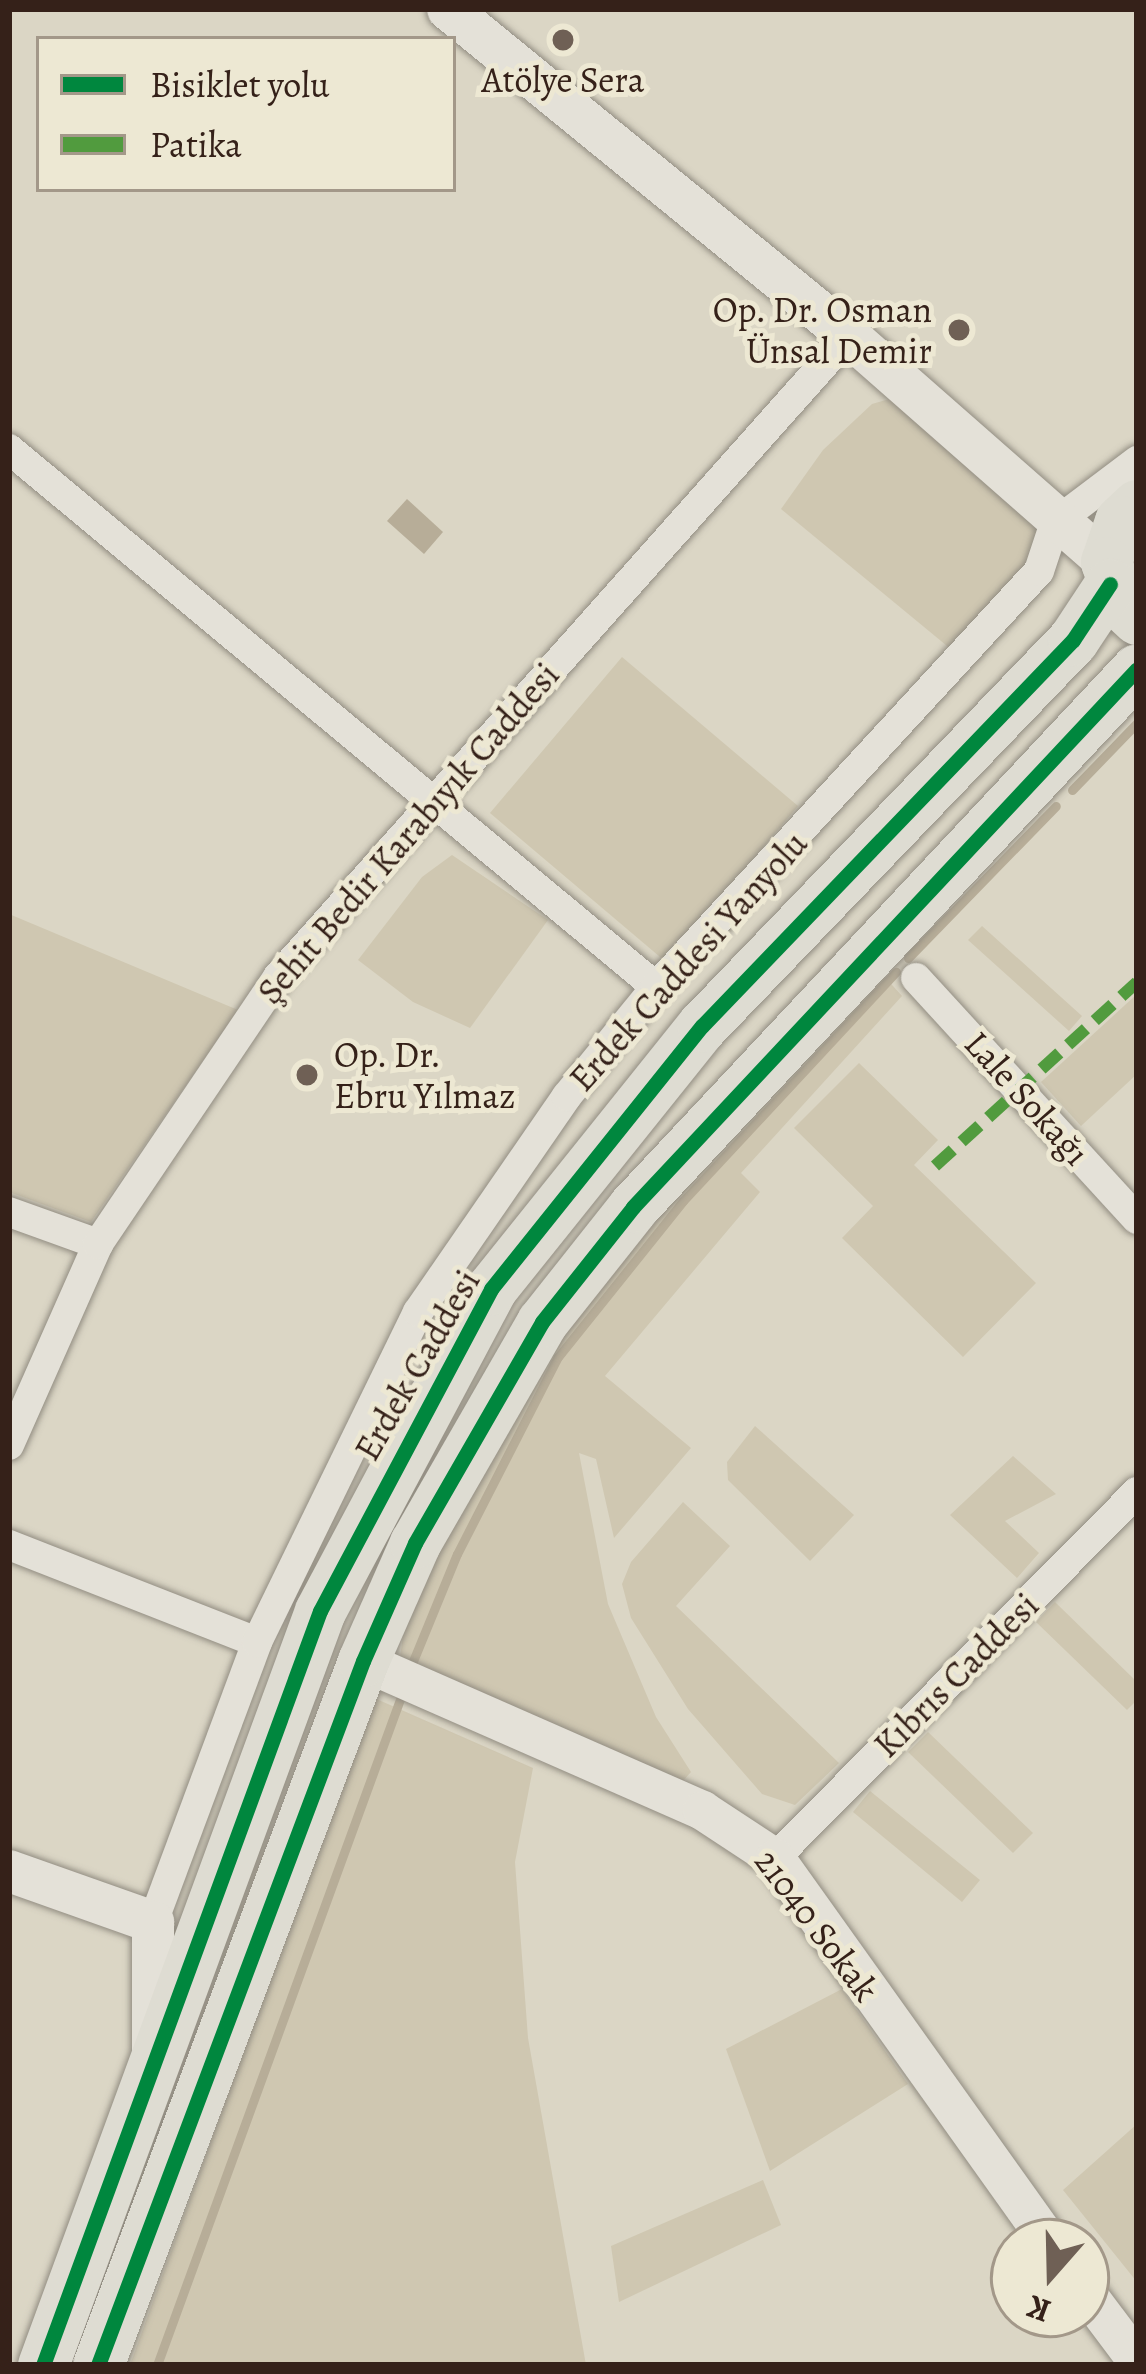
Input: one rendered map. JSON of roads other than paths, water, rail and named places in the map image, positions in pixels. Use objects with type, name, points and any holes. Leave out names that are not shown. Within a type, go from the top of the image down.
[{"type":"highway","name":"Erdek Caddesi","points":[[43,2365],[320,1611],[491,1288],[702,1026],[1073,640],[1105,550]]},
{"type":"highway","points":[[98,2365],[363,1661],[415,1543],[542,1322],[647,1192],[1137,669]]},
{"type":"main road","points":[[448,9],[1105,550]]},
{"type":"main road","points":[[9,1871],[153,1922],[153,2066]]},
{"type":"street","name":"Şehit Bedir Karabıyık Caddesi","points":[[9,1445],[98,1244],[278,977],[430,799],[849,336]]},
{"type":"street","points":[[9,449],[656,987]]},
{"type":"street","name":"Erdek Caddesi Yanyolu","points":[[153,1922],[257,1642],[418,1312],[567,1096],[656,987],[1024,588],[1105,550],[1137,461]]},
{"type":"street","name":"Lale Sokağı","points":[[916,978],[1137,1219]]},
{"type":"street","points":[[9,1212],[98,1244]]},
{"type":"street","name":"Kıbrıs Caddesi","points":[[775,1858],[1137,1492]]},
{"type":"street","points":[[9,1545],[257,1642]]},
{"type":"street","name":"21040 Sokak","points":[[363,1661],[702,1810],[775,1858],[1031,2218]]},
{"type":"street","points":[[1110,2326],[1137,2361]]},
{"type":"waterway","points":[[1072,790],[1137,723]]},
{"type":"waterway","points":[[908,958],[1056,806]]},
{"type":"waterway","points":[[411,1666],[457,1554],[558,1357],[683,1201],[896,972]]},
{"type":"waterway","points":[[157,2365],[400,1699]]},
{"type":"place","name":"Atölye Sera","points":[[563,40]]},
{"type":"place","name":"Op. Dr. Osman Ünsal Demir","points":[[959,330]]},
{"type":"place","name":"Op. Dr. Ebru Yılmaz","points":[[307,1075]]}]
